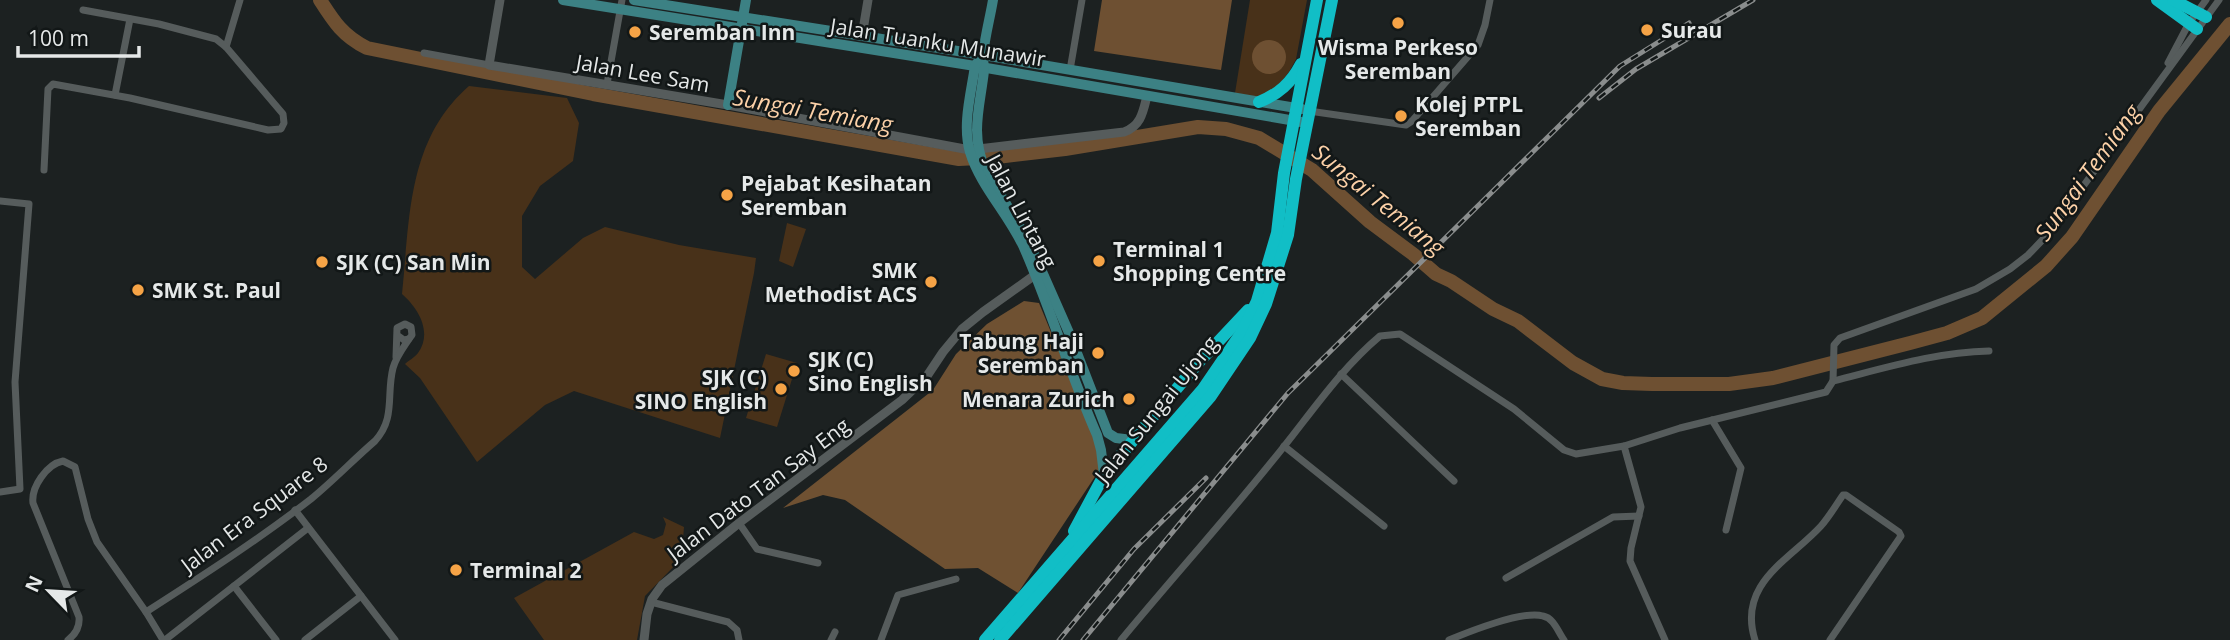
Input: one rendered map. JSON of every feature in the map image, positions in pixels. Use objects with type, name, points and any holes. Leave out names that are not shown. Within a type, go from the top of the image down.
[{"type":"highway","name":"Jalan Sungai Ujong","points":[[1302,116],[1307,52],[1317,0]]},
{"type":"highway","name":"Jalan Sungai Ujong","points":[[985,640],[1203,389],[1242,332],[1256,301],[1277,233],[1302,116],[1332,0]]},
{"type":"highway","points":[[2157,0],[2198,20]]},
{"type":"highway","points":[[2173,0],[2198,20]]},
{"type":"highway","points":[[1259,102],[1272,97],[1290,82],[1307,52]]},
{"type":"highway","name":"Jalan Sungai Ujong","points":[[1000,640],[1211,396],[1250,338],[1283,257],[1288,235],[1290,176]]},
{"type":"highway","points":[[1066,547],[1104,475],[1200,361],[1256,301]]},
{"type":"main road","name":"Jalan Tuanku Munawir","points":[[563,0],[862,36],[1259,102],[1302,116]]},
{"type":"main road","name":"Jalan Tuanku Munawir","points":[[634,0],[980,67],[1147,96],[1302,116]]},
{"type":"main road","points":[[728,105],[746,0]]},
{"type":"main road","name":"Jalan Lintang","points":[[993,0],[980,67],[975,153],[1038,273],[1092,408],[1104,475]]},
{"type":"main road","name":"Jalan Lintang","points":[[1092,408],[1108,433],[1116,439],[1132,440]]},
{"type":"street","points":[[226,47],[240,0]]},
{"type":"street","points":[[424,53],[489,65],[500,0]]},
{"type":"street","points":[[862,36],[868,0]]},
{"type":"street","points":[[1070,70],[1082,0]]},
{"type":"street","points":[[1302,116],[1406,125],[1478,45],[1490,0]]},
{"type":"street","points":[[1121,640],[1341,374],[1380,336],[1400,334],[1514,408],[1564,450],[1576,454],[1624,446],[1680,428],[1826,392],[1833,381],[1834,345],[1840,338],[1976,289],[2028,255],[2049,233],[2154,88],[2198,20],[2206,0]]},
{"type":"street","points":[[2198,20],[2219,0]]},
{"type":"street","points":[[607,84],[622,5]]},
{"type":"street","points":[[44,170],[48,89],[53,84],[115,95],[268,130],[281,129],[284,122],[282,114],[226,47],[216,39],[83,10]]},
{"type":"street","points":[[115,95],[130,19]]},
{"type":"street","name":"Jalan Lee Sam","points":[[489,65],[728,105],[975,153],[1124,132],[1137,125],[1147,96]]},
{"type":"street","points":[[0,201],[29,204],[15,382],[20,489],[0,492]]},
{"type":"street","name":"Jalan Dato Tan Say Eng","points":[[644,640],[651,602],[662,585],[738,523],[902,400],[927,376],[962,329],[1038,273]]},
{"type":"street","points":[[405,324],[412,330],[409,339],[401,339],[397,335],[398,326],[405,324]]},
{"type":"street","name":"Jalan Era Square 8","points":[[146,612],[217,566],[295,510],[384,431],[388,422],[397,335]]},
{"type":"street","name":"Jalan Era Square 8","points":[[396,358],[409,339]]},
{"type":"street","points":[[1833,381],[1931,356],[1989,351]]},
{"type":"street","points":[[1341,374],[1454,481]]},
{"type":"street","points":[[1712,420],[1741,468],[1726,530]]},
{"type":"street","points":[[1284,446],[1384,526]]},
{"type":"street","points":[[1624,446],[1641,507],[1630,561],[1665,640]]},
{"type":"street","points":[[68,640],[76,632],[79,617],[33,503],[32,494],[36,485],[58,461],[75,467],[88,519],[97,542],[164,640]]},
{"type":"street","points":[[1755,640],[1752,613],[1767,576],[1822,526],[1843,495],[1846,495],[1901,536],[1830,640]]},
{"type":"street","points":[[295,510],[395,640]]},
{"type":"street","points":[[1506,578],[1612,517],[1639,516]]},
{"type":"street","points":[[738,523],[757,549],[818,563]]},
{"type":"street","name":"Jalan Era Square 8","points":[[164,640],[308,528]]},
{"type":"street","points":[[881,640],[898,595],[956,579]]},
{"type":"street","points":[[234,586],[276,640]]},
{"type":"street","points":[[305,640],[361,596]]},
{"type":"street","points":[[651,602],[728,622],[737,631],[739,640]]},
{"type":"street","points":[[1449,640],[1478,628],[1527,616],[1544,616],[1554,623],[1564,640]]},
{"type":"shaded area","points":[[1102,0],[1232,0],[1221,70],[1094,51]]},
{"type":"shaded area","points":[[1250,0],[1307,0],[1296,59],[1278,86],[1258,97],[1235,93]]},
{"type":"shaded area","points":[[1269,40],[1281,45],[1286,57],[1281,69],[1269,74],[1257,69],[1252,57],[1257,45]]},
{"type":"shaded area","points":[[469,86],[567,98],[579,123],[573,161],[540,186],[522,216],[522,267],[535,279],[583,238],[605,227],[679,245],[756,258],[720,438],[574,391],[545,405],[477,462],[420,378],[405,364],[418,353],[424,337],[418,313],[402,294],[415,182],[434,131],[449,107]]},
{"type":"shaded area","points":[[787,223],[806,229],[793,267],[779,261]]},
{"type":"shaded area","points":[[1024,301],[1039,303],[1102,456],[1100,469],[1018,593],[978,568],[945,569],[845,500],[823,495],[783,508],[933,390],[956,354],[987,324]]},
{"type":"shaded area","points":[[766,354],[797,363],[777,427],[746,418]]},
{"type":"shaded area","points":[[663,517],[684,527],[683,539],[676,548],[681,559],[645,596],[637,640],[544,640],[514,598],[634,532],[654,539],[663,535],[666,524]]},
{"type":"waterway","name":"Sungai Temiang","points":[[320,0],[340,28],[367,48],[593,94],[959,159],[1065,149],[1198,127],[1226,129],[1259,138],[1312,170],[1370,222],[1436,274],[1518,321],[1573,363],[1602,379],[1652,384],[1729,384],[1773,378],[1947,333],[1982,318],[2046,266],[2072,237],[2159,111],[2230,24]]},
{"type":"railway","points":[[1599,98],[1636,69],[1753,0]]},
{"type":"railway","points":[[1083,640],[1288,393],[1620,66],[1689,23]]},
{"type":"railway","points":[[1059,640],[1134,549],[1206,478]]},
{"type":"place","name":"Wisma Perkeso Seremban","points":[[1398,23]]},
{"type":"place","name":"Surau","points":[[1647,30]]},
{"type":"place","name":"Seremban Inn","points":[[635,32]]},
{"type":"place","name":"Kolej PTPL Seremban","points":[[1401,116]]},
{"type":"place","name":"Pejabat Kesihatan Seremban","points":[[727,195]]},
{"type":"place","name":"Terminal 1 Shopping Centre","points":[[1099,261]]},
{"type":"place","name":"SJK (C) San Min","points":[[322,262]]},
{"type":"place","name":"SMK Methodist ACS","points":[[931,282]]},
{"type":"place","name":"SMK St. Paul","points":[[138,290]]},
{"type":"place","name":"Tabung Haji Seremban","points":[[1098,353]]},
{"type":"place","name":"SJK (C) Sino English","points":[[794,371]]},
{"type":"place","name":"SJK (C) SINO English","points":[[781,389]]},
{"type":"place","name":"Menara Zurich","points":[[1129,399]]},
{"type":"place","name":"Terminal 2","points":[[456,570]]}]
